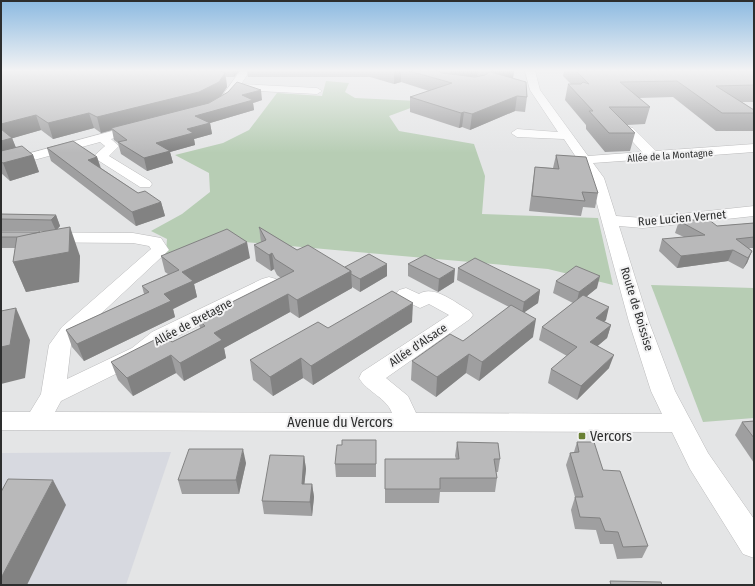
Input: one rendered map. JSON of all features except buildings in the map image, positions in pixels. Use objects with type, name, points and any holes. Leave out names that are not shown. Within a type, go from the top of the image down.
[{"type":"street","points":[[213,107],[227,98]]},
{"type":"street","name":"Route de Boissise","points":[[541,98],[597,178],[640,322],[663,391],[699,461],[754,544]]},
{"type":"street","points":[[1,165],[151,125]]},
{"type":"street","points":[[629,131],[654,157]]},
{"type":"street","points":[[517,132],[568,136]]},
{"type":"street","points":[[102,138],[113,146],[101,156],[145,184]]},
{"type":"street","name":"Allée de la Montagne","points":[[585,160],[654,157],[754,148]]},
{"type":"street","name":"Rue Lucien Vernet","points":[[610,220],[643,223],[754,211]]},
{"type":"street","points":[[1,237],[133,238],[155,242],[160,250],[69,332],[60,346],[53,395],[37,421]]},
{"type":"street","name":"Allée de Bretagne","points":[[53,395],[140,353],[159,337],[269,283]]},
{"type":"street","name":"Allée d'Alsace","points":[[406,294],[420,302],[428,296],[462,315],[370,378],[400,402],[407,422]]},
{"type":"street","name":"Avenue du Vercors","points":[[1,421],[679,423]]},
{"type":"shaded area","points":[[171,452],[126,585],[1,585],[1,453]]},
{"type":"green space","points":[[273,98],[362,98],[418,101],[416,106],[389,116],[399,131],[474,144],[485,176],[482,214],[598,218],[613,285],[548,269],[222,240],[165,265],[167,239],[151,231],[182,214],[210,192],[209,173],[175,155],[223,143],[249,130]]},
{"type":"green space","points":[[651,285],[754,288],[754,418],[703,422]]},
{"type":"place","name":"Vercors","points":[[582,436]]}]
